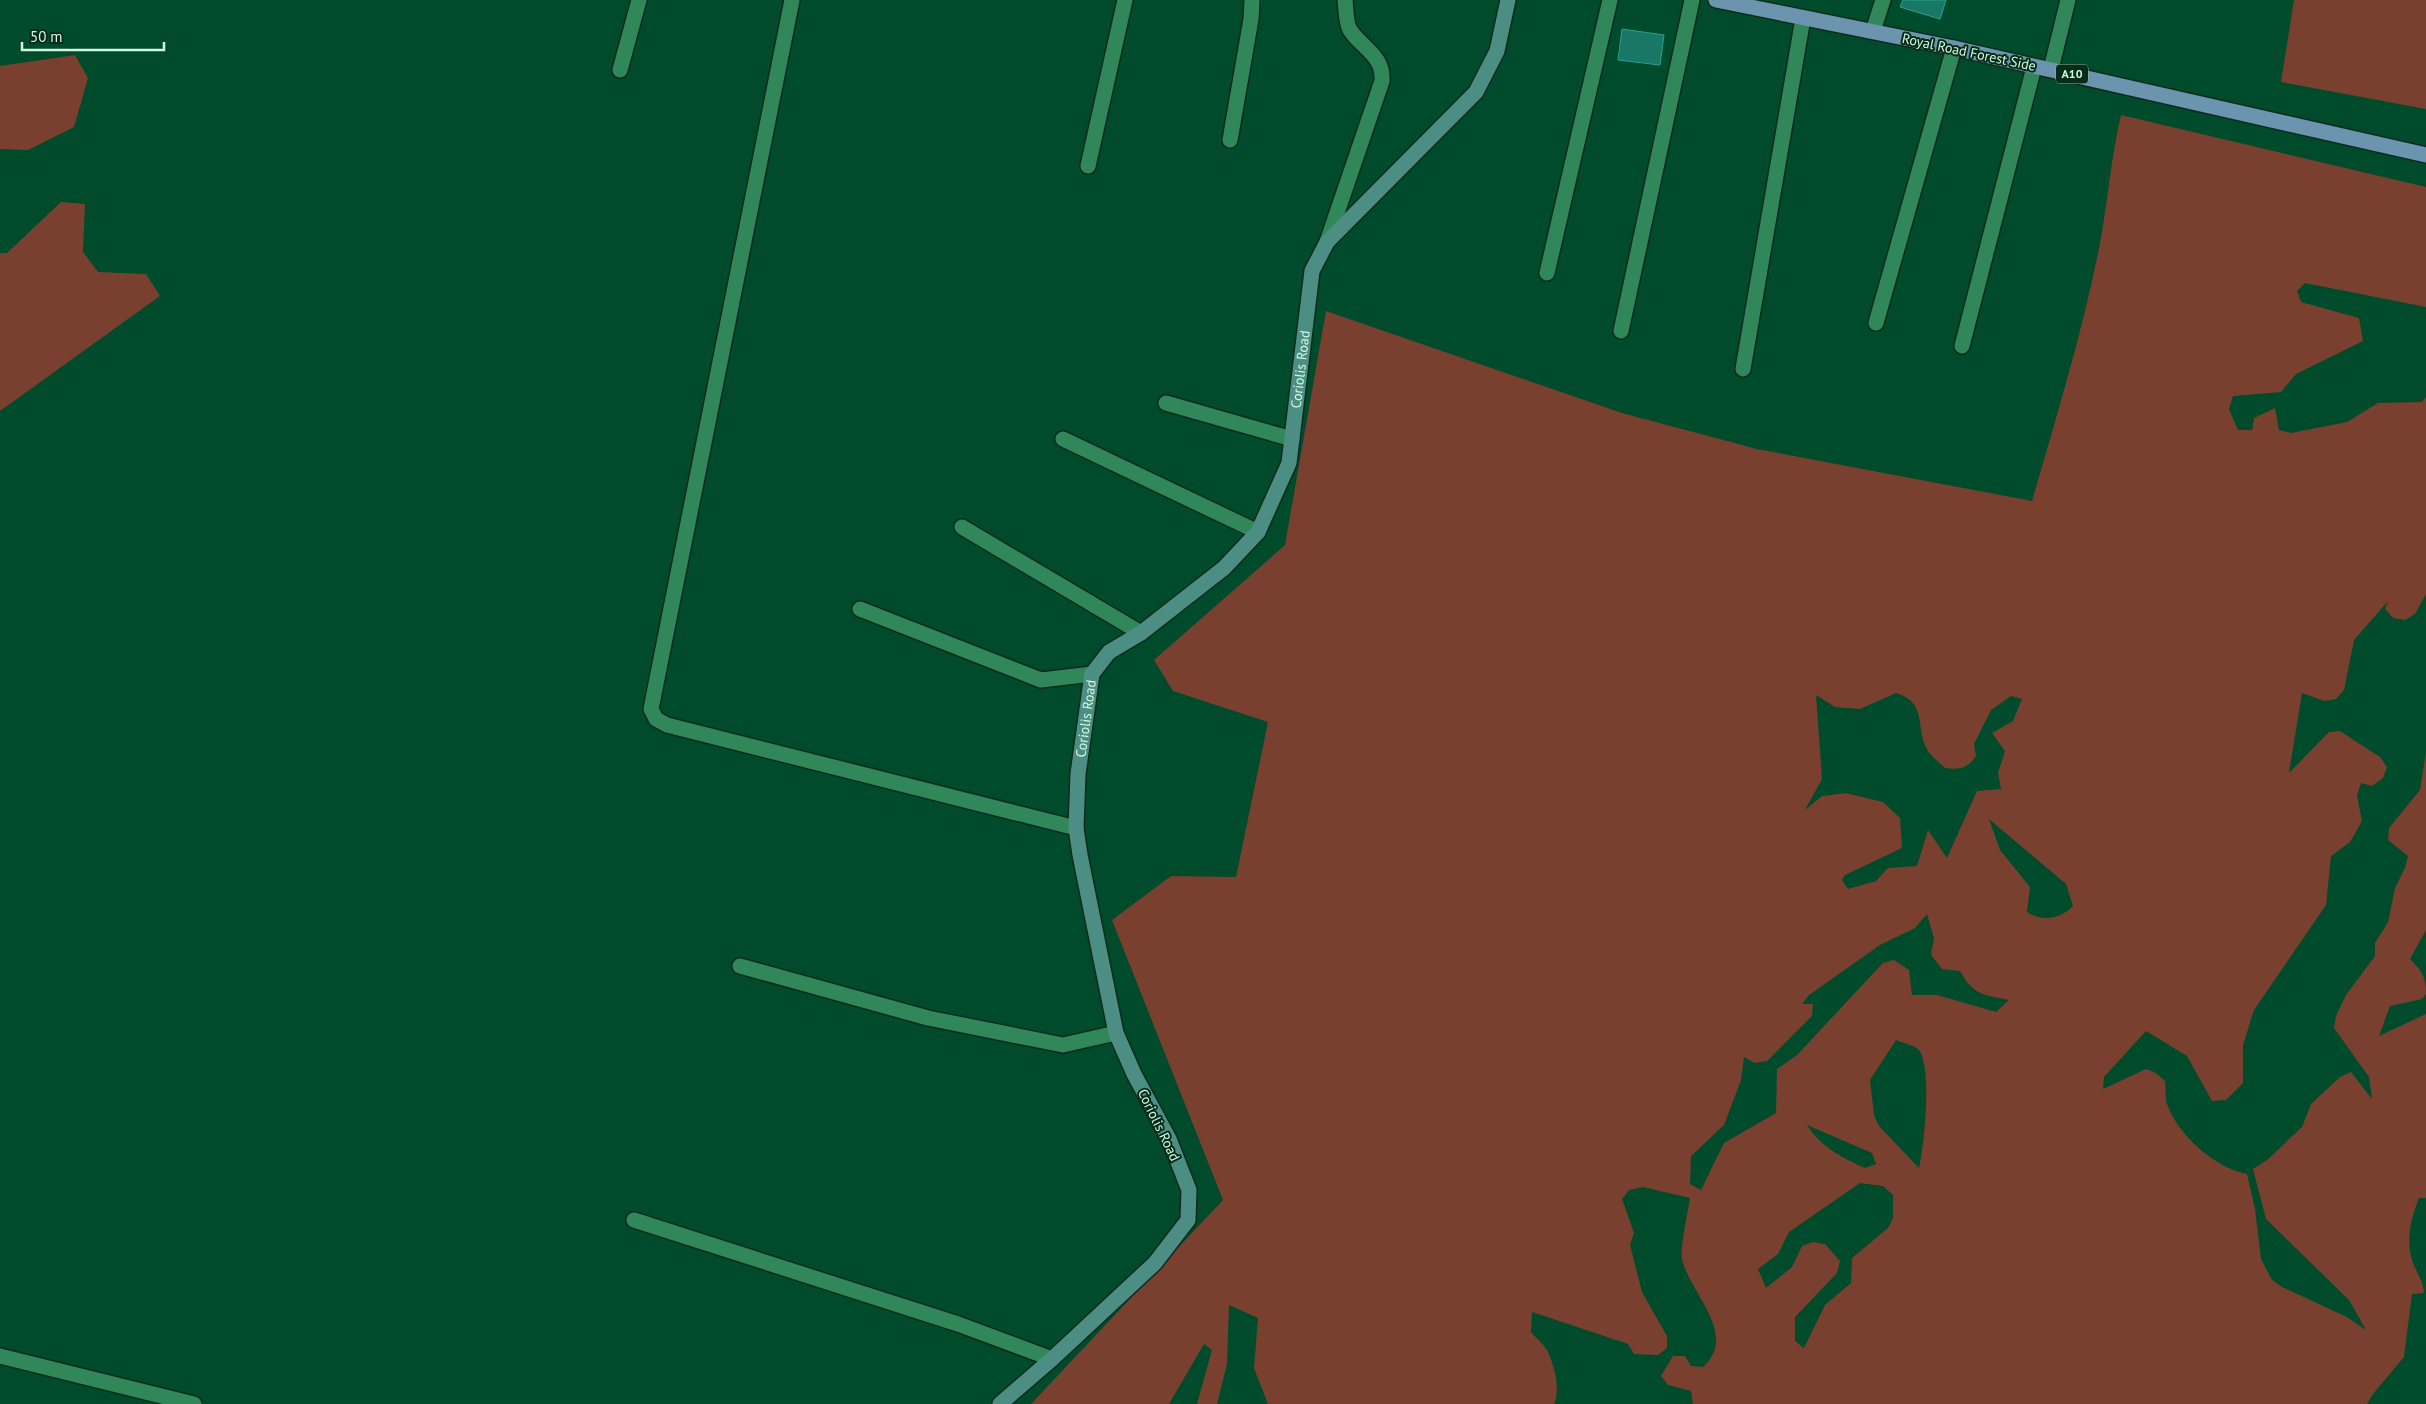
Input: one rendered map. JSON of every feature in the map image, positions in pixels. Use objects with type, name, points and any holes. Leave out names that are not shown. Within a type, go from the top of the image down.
[{"type":"main road","name":"Coriolis Road","points":[[1000,1404],[1052,1359],[1155,1263],[1188,1220],[1189,1190],[1169,1139],[1134,1074],[1116,1033],[1076,828],[1078,774],[1092,674],[1109,652],[1141,633],[1224,568],[1258,532],[1288,463],[1312,271],[1327,242],[1476,92],[1497,51],[1508,0]]},
{"type":"main road","name":"Royal Road Forest Side","points":[[1716,0],[1954,48],[2426,155]]},
{"type":"street","points":[[620,70],[639,0]]},
{"type":"street","points":[[792,0],[651,709],[656,719],[667,725],[1076,828]]},
{"type":"street","points":[[1088,166],[1125,0]]},
{"type":"street","points":[[1230,140],[1251,19],[1252,0]]},
{"type":"street","points":[[1327,242],[1382,81],[1383,71],[1373,53],[1349,30],[1345,0]]},
{"type":"street","points":[[1547,273],[1610,0]]},
{"type":"street","points":[[1621,331],[1692,0]]},
{"type":"street","points":[[1873,31],[1883,0]]},
{"type":"street","points":[[2051,70],[2068,0]]},
{"type":"street","points":[[1743,369],[1803,18]]},
{"type":"street","points":[[1876,323],[1954,48]]},
{"type":"street","points":[[1962,346],[2034,67]]},
{"type":"street","points":[[1166,403],[1292,440]]},
{"type":"street","points":[[1063,439],[1258,532]]},
{"type":"street","points":[[962,527],[1141,633]]},
{"type":"street","points":[[860,609],[1041,680],[1092,674]]},
{"type":"street","points":[[740,966],[928,1018],[1063,1045],[1116,1033]]},
{"type":"street","points":[[634,1220],[958,1324],[1052,1359]]},
{"type":"street","points":[[0,1356],[194,1404]]},
{"type":"shaded area","points":[[2294,0],[2426,0],[2426,109],[2281,82]]},
{"type":"shaded area","points":[[75,55],[88,78],[74,127],[28,150],[0,149],[0,66]]},
{"type":"shaded area","points":[[2121,115],[2426,187],[2426,307],[2305,283],[2297,291],[2301,302],[2359,318],[2363,341],[2296,374],[2281,392],[2233,396],[2229,409],[2238,430],[2252,430],[2254,418],[2275,408],[2279,430],[2291,433],[2347,422],[2378,403],[2422,402],[2426,397],[2426,594],[2415,614],[2405,620],[2393,618],[2385,609],[2388,601],[2354,640],[2344,690],[2336,699],[2324,701],[2302,693],[2289,773],[2329,732],[2340,731],[2380,757],[2387,767],[2383,778],[2372,786],[2361,783],[2357,796],[2362,821],[2350,842],[2331,856],[2326,905],[2254,1010],[2243,1045],[2243,1083],[2226,1100],[2212,1101],[2187,1056],[2146,1031],[2104,1077],[2103,1089],[2146,1069],[2156,1073],[2165,1081],[2167,1104],[2172,1116],[2189,1138],[2199,1148],[2223,1165],[2247,1174],[2255,1209],[2261,1259],[2272,1280],[2282,1287],[2347,1317],[2366,1330],[2349,1300],[2266,1219],[2253,1169],[2267,1160],[2302,1127],[2311,1104],[2340,1077],[2351,1072],[2372,1099],[2369,1077],[2334,1028],[2336,1016],[2346,995],[2375,956],[2375,943],[2388,922],[2395,888],[2405,868],[2408,856],[2388,840],[2389,828],[2420,790],[2426,752],[2426,930],[2410,959],[2418,967],[2422,975],[2426,994],[2422,999],[2390,1006],[2379,1036],[2426,1014],[2426,1198],[2419,1198],[2409,1236],[2412,1260],[2421,1280],[2424,1293],[2412,1294],[2404,1357],[2367,1404],[1693,1404],[1691,1391],[1668,1385],[1661,1376],[1673,1356],[1685,1356],[1691,1366],[1703,1367],[1713,1354],[1716,1341],[1709,1314],[1682,1259],[1683,1238],[1690,1198],[1643,1187],[1629,1190],[1622,1199],[1634,1233],[1630,1245],[1642,1292],[1667,1336],[1667,1348],[1658,1355],[1634,1354],[1628,1344],[1532,1312],[1531,1332],[1547,1350],[1554,1370],[1557,1392],[1554,1404],[1268,1404],[1254,1368],[1258,1318],[1229,1305],[1227,1364],[1217,1404],[1197,1404],[1212,1350],[1204,1344],[1169,1404],[1031,1404],[1223,1200],[1112,920],[1171,876],[1236,877],[1268,722],[1173,691],[1154,660],[1285,545],[1326,311],[1622,413],[1757,449],[2032,501],[2086,308],[2103,227]],"holes":[[[1896,693],[1906,697],[1917,710],[1924,742],[1928,751],[1945,768],[1955,769],[1967,766],[1976,756],[1974,744],[1991,710],[2011,696],[2022,699],[2013,721],[1992,733],[2005,751],[1998,773],[2001,789],[1977,791],[1947,858],[1928,830],[1917,866],[1888,868],[1876,881],[1848,889],[1842,880],[1845,875],[1902,848],[1900,818],[1883,802],[1846,793],[1822,796],[1805,810],[1822,779],[1816,695],[1835,707],[1860,709]],[[1989,819],[2066,884],[2073,906],[2063,914],[2051,918],[2033,915],[2027,912],[2030,887],[2000,850]],[[1927,914],[1934,938],[1931,955],[1942,969],[1960,971],[1970,985],[1980,993],[2009,1000],[1996,1012],[1937,995],[1912,995],[1909,970],[1894,960],[1883,963],[1797,1055],[1777,1069],[1776,1113],[1724,1143],[1701,1190],[1690,1184],[1691,1156],[1724,1125],[1741,1080],[1744,1057],[1755,1063],[1767,1061],[1812,1016],[1813,1004],[1802,1004],[1809,995],[1880,945],[1915,928]],[[1896,1040],[1918,1049],[1923,1058],[1926,1088],[1925,1125],[1919,1168],[1879,1126],[1874,1115],[1870,1080]],[[1807,1125],[1872,1153],[1876,1164],[1865,1168],[1840,1156],[1818,1139]],[[1860,1183],[1883,1186],[1893,1195],[1893,1218],[1888,1228],[1852,1258],[1851,1283],[1825,1305],[1804,1348],[1795,1341],[1795,1317],[1837,1273],[1840,1261],[1825,1244],[1813,1242],[1802,1246],[1792,1267],[1766,1288],[1758,1269],[1778,1254],[1789,1232]]]},
{"type":"shaded area","points":[[61,202],[85,204],[83,252],[98,272],[146,274],[160,296],[0,411],[0,253],[7,253]]},
{"type":"building","points":[[1903,0],[1946,0],[1940,19],[1900,7]]},
{"type":"building","points":[[1622,29],[1664,35],[1660,65],[1618,60]]}]
